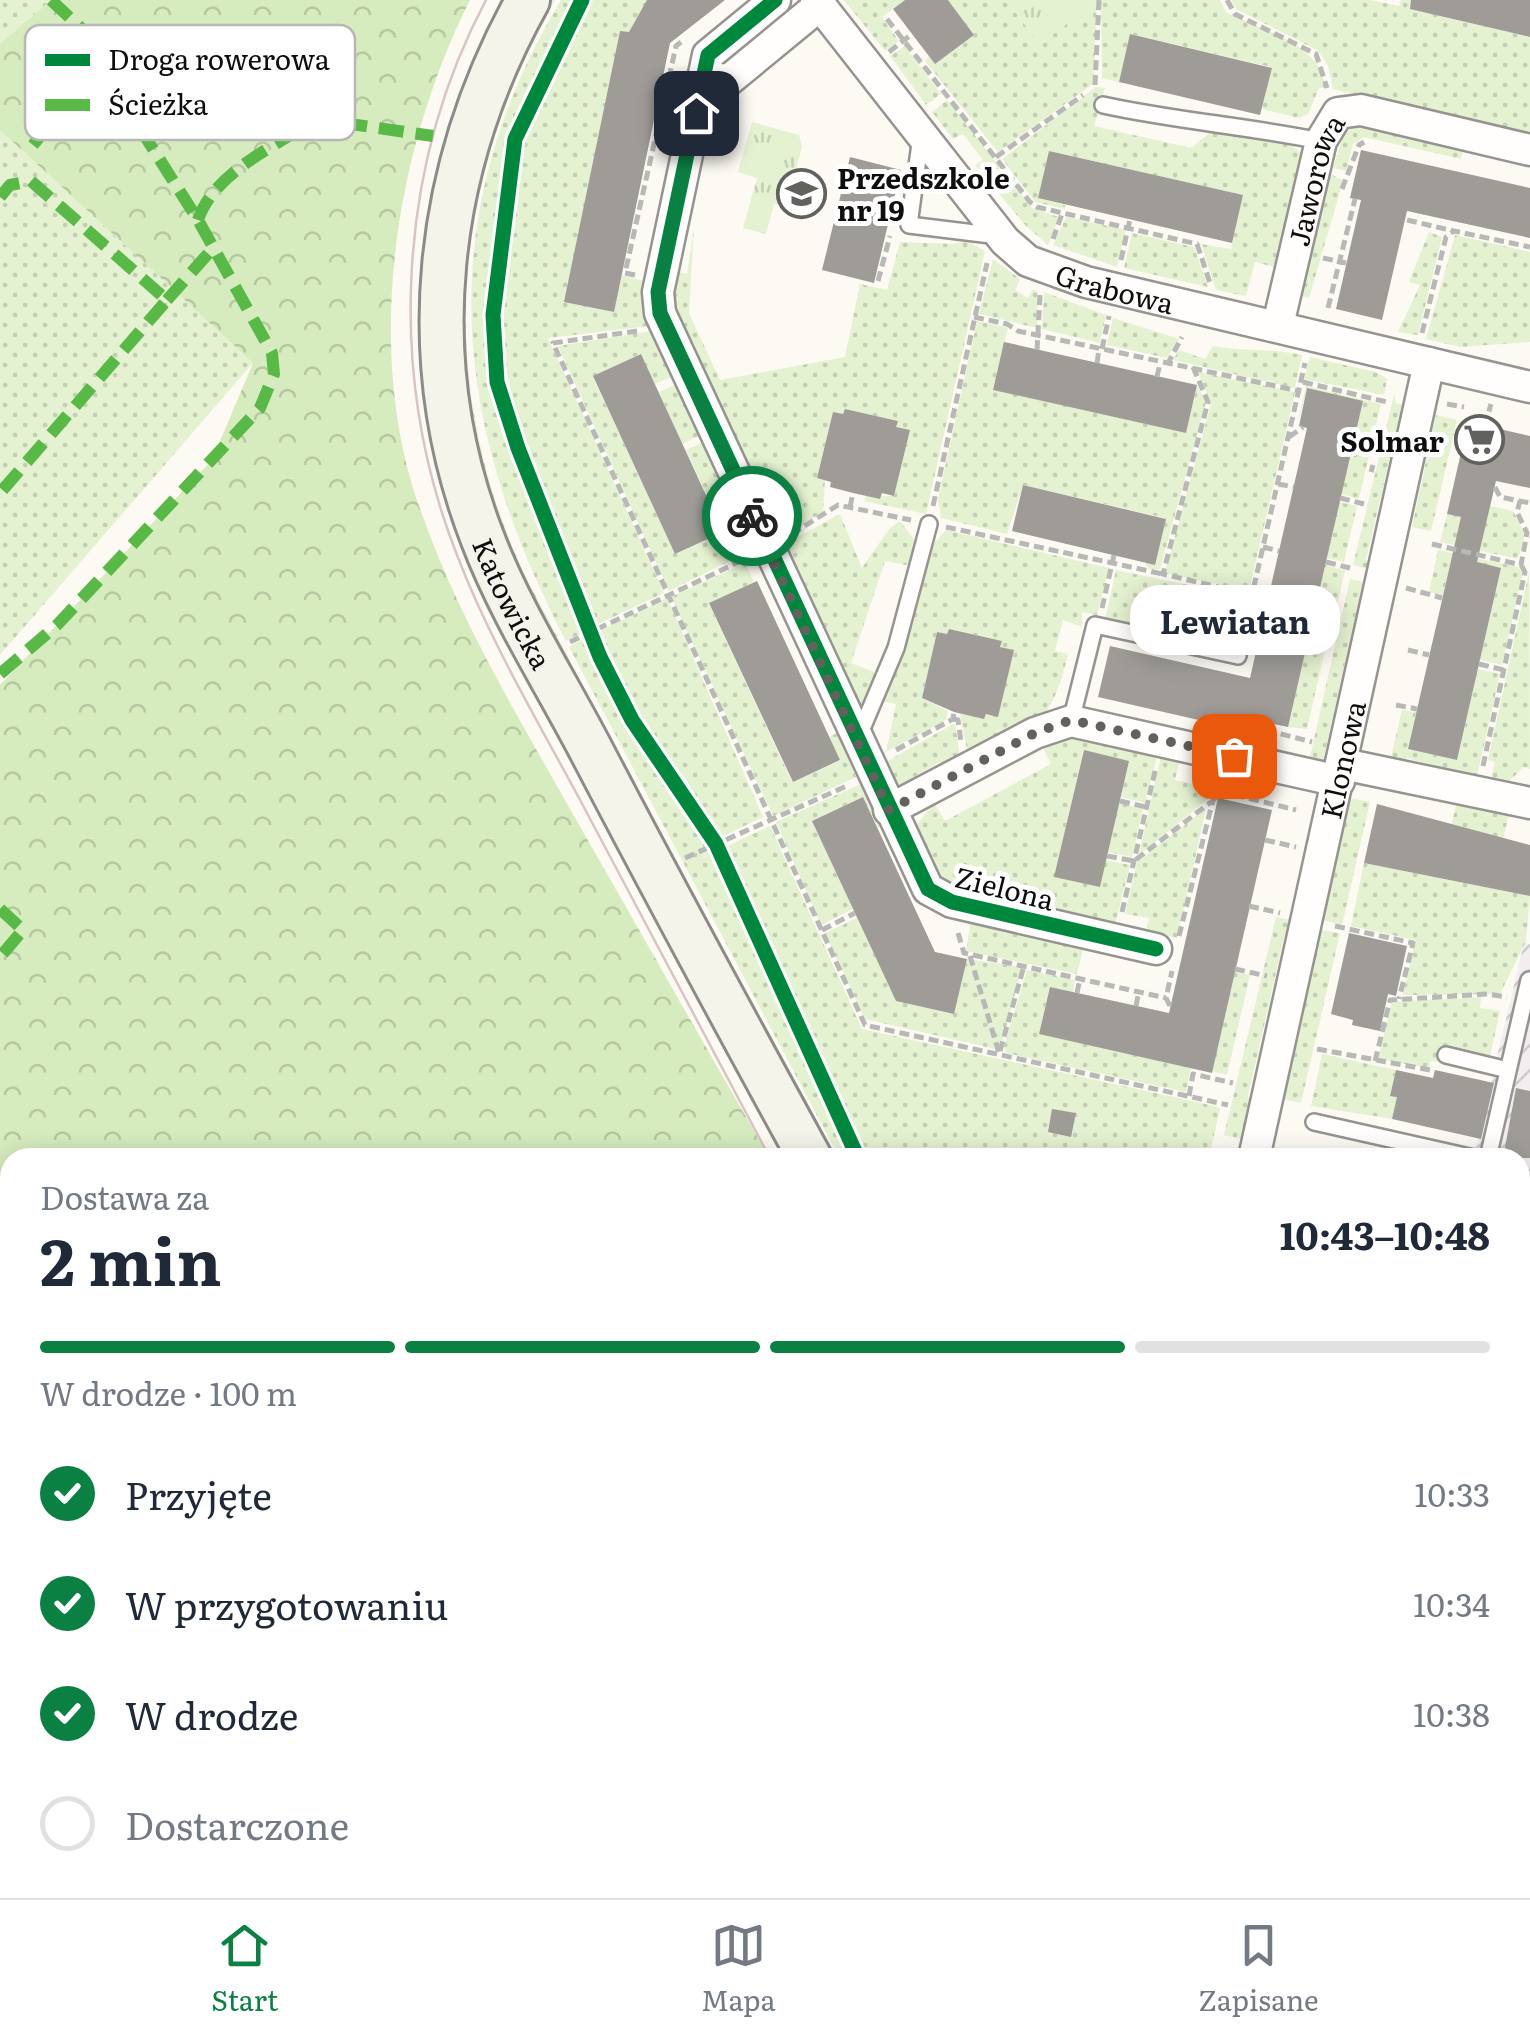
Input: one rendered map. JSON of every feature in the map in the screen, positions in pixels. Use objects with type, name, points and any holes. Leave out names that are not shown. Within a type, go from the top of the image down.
[{"type":"main road","name":"Katowicka","points":[[528,0],[486,90],[460,170],[441,259],[442,374],[457,465],[483,541],[664,890],[805,1148]]},
{"type":"street","name":"Zielona","points":[[776,0],[708,55],[658,292],[660,313],[753,556],[889,810],[919,874],[936,895],[1169,952]]},
{"type":"street","points":[[703,80],[730,79],[823,3]]},
{"type":"street","name":"Grabowa","points":[[823,3],[995,244],[1051,272],[1278,325],[1424,353],[1530,387]]},
{"type":"street","name":"Jaworowa","points":[[1278,325],[1321,141],[1338,113],[1361,110],[1530,150]]},
{"type":"street","name":"Klonowa","points":[[1256,1148],[1341,772],[1424,353]]},
{"type":"street","points":[[889,810],[1035,733],[1071,720],[1162,740],[1530,803]]},
{"type":"lane","points":[[1103,104],[1179,122],[1224,122],[1321,141]]},
{"type":"lane","points":[[921,136],[909,225],[995,244]]},
{"type":"lane","points":[[862,762],[929,524]]},
{"type":"lane","points":[[1071,720],[1094,624],[1238,656]]},
{"type":"lane","points":[[1490,1148],[1530,980]]},
{"type":"lane","points":[[1446,1055],[1508,1070]]},
{"type":"lane","points":[[1314,1122],[1430,1148]]},
{"type":"path","points":[[996,157],[1096,85],[1099,0]]},
{"type":"path","points":[[1227,0],[1235,14],[1316,54],[1326,75],[1326,89]]},
{"type":"path","points":[[887,19],[944,97],[1030,202],[1065,214],[1198,244],[1207,274]]},
{"type":"path","points":[[890,51],[912,34]]},
{"type":"path","points":[[1341,194],[1359,145],[1377,143]]},
{"type":"path","points":[[1346,175],[1355,179]]},
{"type":"path","points":[[1328,308],[1343,262],[1355,199]]},
{"type":"path","points":[[1055,234],[1069,206]]},
{"type":"path","points":[[1122,256],[1130,219]]},
{"type":"path","points":[[1407,220],[1530,247]]},
{"type":"path","points":[[1424,353],[1446,237],[1454,231]]},
{"type":"path","points":[[1190,242],[1192,234]]},
{"type":"path","points":[[1319,273],[1328,242]]},
{"type":"path","points":[[929,524],[974,317],[995,244]]},
{"type":"path","points":[[1323,258],[1343,262]]},
{"type":"path","points":[[1037,350],[1040,287]]},
{"type":"path","points":[[1097,363],[1110,313]]},
{"type":"path","points":[[974,317],[1101,350],[1299,391]]},
{"type":"path","points":[[653,328],[553,343],[865,1025],[1228,1105]]},
{"type":"path","points":[[1157,376],[1182,337]]},
{"type":"path","points":[[1244,628],[1305,364]]},
{"type":"path","points":[[1163,574],[1208,402],[1192,366]]},
{"type":"path","points":[[1301,381],[1387,402]]},
{"type":"path","points":[[1486,426],[1493,397]]},
{"type":"path","points":[[1442,403],[1464,407]]},
{"type":"path","points":[[1288,438],[1302,427]]},
{"type":"path","points":[[1278,484],[1294,488]]},
{"type":"path","points":[[1494,487],[1500,496],[1530,503]]},
{"type":"path","points":[[850,508],[853,493]]},
{"type":"path","points":[[1340,498],[1364,504]]},
{"type":"path","points":[[1477,792],[1525,572],[1521,565],[1528,533],[1517,512],[1520,501]]},
{"type":"path","points":[[564,645],[753,556],[838,505],[1252,596]]},
{"type":"path","points":[[1047,549],[1048,540]]},
{"type":"path","points":[[1432,544],[1521,565]]},
{"type":"path","points":[[1263,547],[1279,551]]},
{"type":"path","points":[[1103,604],[1114,556]]},
{"type":"path","points":[[1326,562],[1350,568]]},
{"type":"path","points":[[1422,593],[1442,598]]},
{"type":"path","points":[[1249,611],[1265,614]]},
{"type":"path","points":[[1312,623],[1337,628]]},
{"type":"path","points":[[1408,650],[1429,655]]},
{"type":"path","points":[[1479,664],[1504,670]]},
{"type":"path","points":[[1396,705],[1417,710]]},
{"type":"path","points":[[678,861],[770,820],[862,762],[953,716],[958,720],[962,754]]},
{"type":"path","points":[[1240,737],[1243,724],[1312,742]]},
{"type":"path","points":[[1122,912],[1162,740]]},
{"type":"path","points":[[1107,856],[1134,861],[1223,792],[1296,810]]},
{"type":"path","points":[[1120,800],[1146,807]]},
{"type":"path","points":[[1170,1006],[1166,998],[1169,952],[1193,892],[1213,800]]},
{"type":"path","points":[[708,828],[724,860]]},
{"type":"path","points":[[1265,840],[1288,845]]},
{"type":"path","points":[[1249,906],[1273,912]]},
{"type":"path","points":[[822,930],[855,913]]},
{"type":"path","points":[[954,917],[964,954],[1166,998]]},
{"type":"path","points":[[1345,928],[1413,943],[1399,999]]},
{"type":"path","points":[[970,955],[999,1054]]},
{"type":"path","points":[[999,1054],[1024,966]]},
{"type":"path","points":[[1235,969],[1258,974]]},
{"type":"path","points":[[1077,992],[1080,978]]},
{"type":"path","points":[[1136,1006],[1139,991]]},
{"type":"path","points":[[1375,1061],[1391,998],[1487,994],[1524,1000]]},
{"type":"path","points":[[1317,1050],[1430,1072],[1432,1063],[1440,1064],[1446,1055]]},
{"type":"path","points":[[1189,1096],[1193,1074],[1233,1082]]},
{"type":"shaded area","points":[[1524,943],[1530,944],[1530,1148],[1473,1148]]},
{"type":"green space","points":[[0,0],[51,0],[0,44]]},
{"type":"green space","points":[[51,0],[470,0],[444,57],[423,119],[396,248],[391,314],[393,380],[402,444],[434,547],[489,664],[764,1148],[0,1148],[0,685],[212,460],[253,363],[0,130],[0,44]]},
{"type":"green space","points":[[547,0],[555,0],[519,69],[492,140],[474,214],[466,288],[468,364],[479,438],[499,512],[529,583],[826,1148],[819,1148],[517,573],[480,472],[464,384],[464,250],[481,161],[512,73]]},
{"type":"green space","points":[[561,0],[575,0],[512,125],[484,335],[488,369],[514,456],[583,633],[566,641],[528,560],[499,480],[480,400],[472,320],[475,241],[490,161],[519,81]]},
{"type":"green space","points":[[590,0],[647,0],[632,33],[620,31],[565,302],[613,312],[622,275],[643,281],[649,326],[548,338],[664,593],[594,626],[525,448],[498,338],[525,124]]},
{"type":"green space","points":[[844,0],[905,0],[882,17],[899,41],[885,51]]},
{"type":"green space","points":[[948,0],[1006,0],[1040,44],[1097,1],[1093,84],[998,152],[925,61],[929,56],[935,64],[974,35]]},
{"type":"green space","points":[[1006,0],[1096,0],[1097,1],[1040,44]]},
{"type":"green space","points":[[1101,0],[1220,0],[1226,12],[1288,40],[1314,60],[1325,88],[1319,88],[1308,114],[1299,118],[1262,109],[1271,67],[1131,34],[1119,82],[1102,78]]},
{"type":"green space","points":[[1231,0],[1371,0],[1399,6],[1401,0],[1442,0],[1439,16],[1530,37],[1530,138],[1333,89],[1328,65],[1317,50],[1236,9]]},
{"type":"green space","points":[[905,46],[941,94],[926,105],[890,56]]},
{"type":"green space","points":[[1096,87],[1105,88],[1094,126],[1191,148],[1212,131],[1262,136],[1286,143],[1304,156],[1278,268],[1255,262],[1246,296],[1216,290],[1201,244],[1231,249],[1242,195],[1049,151],[1038,198],[1065,205],[1065,209],[1035,202],[1002,159]]},
{"type":"green space","points":[[947,100],[1032,208],[1059,217],[1048,245],[1026,226],[975,165],[983,160],[963,134],[953,139],[932,112]]},
{"type":"green space","points":[[1369,120],[1464,143],[1461,159],[1364,137],[1353,144],[1346,171],[1333,168],[1345,130]]},
{"type":"green space","points":[[752,122],[799,135],[802,147],[785,206],[774,204],[766,234],[743,228],[757,178],[738,172]]},
{"type":"green space","points":[[0,130],[253,363],[0,655]]},
{"type":"green space","points":[[1331,174],[1343,181],[1309,298],[1299,296]]},
{"type":"green space","points":[[1066,217],[1126,230],[1117,267],[1053,245]]},
{"type":"green space","points":[[694,227],[689,313],[720,380],[845,357],[860,284],[887,290],[900,242],[967,241],[985,251],[926,514],[864,501],[866,496],[894,496],[910,430],[896,427],[897,421],[845,409],[843,414],[833,412],[817,478],[825,480],[823,512],[772,543],[769,519],[780,512],[762,472],[744,480],[699,377],[706,373],[693,341],[682,344],[666,293],[670,270],[687,274]]},
{"type":"green space","points":[[1429,232],[1442,237],[1418,335],[1398,332],[1420,285],[1409,282]]},
{"type":"green space","points":[[1132,233],[1194,247],[1208,287],[1124,268]]},
{"type":"green space","points":[[1455,235],[1530,252],[1530,342],[1460,347],[1426,339]]},
{"type":"green space","points":[[993,259],[1020,279],[1015,290],[1028,298],[1033,289],[1038,292],[1037,328],[979,314]]},
{"type":"green space","points":[[1044,292],[1106,315],[1100,343],[1042,329]]},
{"type":"green space","points":[[1113,318],[1179,339],[1167,358],[1107,345]]},
{"type":"green space","points":[[977,321],[1008,328],[993,389],[1186,433],[1197,385],[1206,402],[1160,569],[1149,569],[1146,563],[1165,518],[1023,485],[1007,534],[941,518],[938,499]]},
{"type":"green space","points":[[653,331],[674,376],[655,384],[640,354],[593,377],[675,554],[723,532],[713,510],[722,506],[744,554],[669,591],[558,346]]},
{"type":"green space","points":[[1213,346],[1302,355],[1295,388],[1173,360],[1179,350],[1205,359]]},
{"type":"green space","points":[[1310,357],[1376,372],[1387,379],[1384,395],[1304,379]]},
{"type":"green space","points":[[1198,372],[1295,392],[1249,591],[1165,573],[1211,404]]},
{"type":"green space","points":[[676,384],[701,435],[682,444],[659,392]]},
{"type":"green space","points":[[1306,386],[1381,404],[1359,499],[1341,494],[1307,389],[1297,425]]},
{"type":"green space","points":[[1394,395],[1396,403],[1410,406],[1408,415],[1400,414],[1366,560],[1373,562],[1370,569],[1353,565]]},
{"type":"green space","points":[[1436,415],[1457,420],[1431,531],[1412,527]]},
{"type":"green space","points":[[703,442],[728,496],[711,505],[686,450]]},
{"type":"green space","points":[[1339,502],[1357,506],[1344,562],[1327,558]]},
{"type":"green space","points":[[1490,506],[1513,511],[1525,534],[1518,559],[1440,542],[1447,514],[1486,523]]},
{"type":"green space","points":[[840,514],[862,568],[890,528],[900,521],[917,543],[913,560],[906,565],[885,561],[851,663],[874,672],[870,698],[857,726],[777,548]]},
{"type":"green space","points":[[946,530],[1109,568],[1097,615],[1082,612],[1082,627],[1063,620],[1055,651],[1068,654],[1054,698],[1036,723],[969,760],[960,714],[985,718],[1014,650],[1000,647],[1001,641],[949,629],[947,634],[937,632],[922,698],[948,711],[946,720],[886,752],[896,704],[881,701],[906,638],[930,547]]},
{"type":"green space","points":[[1438,550],[1518,567],[1523,572],[1502,665],[1480,660],[1501,568],[1452,557],[1443,595],[1429,592]]},
{"type":"green space","points":[[745,563],[754,582],[709,604],[792,782],[840,761],[829,737],[837,733],[856,777],[773,816],[671,597]]},
{"type":"green space","points":[[1325,565],[1345,570],[1333,624],[1313,619]]},
{"type":"green space","points":[[1116,570],[1247,597],[1244,613],[1243,601],[1220,595],[1217,610],[1201,605],[1174,632],[1105,619]]},
{"type":"green space","points":[[1529,572],[1530,769],[1523,767],[1508,783],[1491,780],[1495,762],[1488,760]]},
{"type":"green space","points":[[1350,579],[1363,582],[1324,756],[1330,763],[1309,761]]},
{"type":"green space","points":[[667,598],[763,817],[719,838],[687,781],[639,719],[598,632]]},
{"type":"green space","points":[[1311,627],[1329,632],[1307,729],[1288,727]]},
{"type":"green space","points":[[585,638],[618,707],[682,801],[715,859],[847,1148],[834,1148],[569,647]]},
{"type":"green space","points":[[1478,669],[1500,674],[1477,776],[1407,758],[1389,766],[1402,710],[1416,712],[1408,749],[1457,760]]},
{"type":"green space","points":[[955,723],[961,764],[944,772],[940,762],[912,778],[918,793],[893,786],[875,768]]},
{"type":"green space","points":[[1068,735],[1159,749],[1145,803],[1121,797],[1128,761],[1083,751],[1055,876],[1106,860],[1130,865],[1113,932],[958,899],[930,879],[913,829],[934,803],[945,821],[1051,764],[1042,746]]},
{"type":"green space","points":[[869,750],[886,752],[871,760]]},
{"type":"green space","points":[[1162,751],[1181,755],[1175,780],[1211,788],[1208,799],[1139,855]]},
{"type":"green space","points":[[861,784],[882,826],[878,828],[863,797],[812,821],[853,909],[821,925],[776,822]]},
{"type":"green space","points":[[1350,798],[1370,802],[1342,925],[1322,920]]},
{"type":"green space","points":[[1457,802],[1509,814],[1503,839],[1451,826]]},
{"type":"green space","points":[[1119,803],[1143,809],[1132,857],[1108,852]]},
{"type":"green space","points":[[1206,809],[1177,938],[1146,931],[1149,918],[1125,914],[1137,862]]},
{"type":"green space","points":[[770,826],[862,1029],[1215,1106],[1220,1109],[1211,1148],[863,1148],[723,848]]},
{"type":"green space","points":[[1364,863],[1530,896],[1526,941],[1500,994],[1403,995],[1415,940],[1351,926]]},
{"type":"green space","points":[[972,914],[987,918],[998,931],[1083,949],[1077,974],[966,951]]},
{"type":"green space","points":[[1276,917],[1290,920],[1293,929],[1285,933],[1248,1096],[1253,1106],[1245,1140],[1224,1135]]},
{"type":"green space","points":[[857,918],[896,1001],[953,1014],[967,959],[1022,967],[1001,1047],[995,1049],[865,1019],[825,933]]},
{"type":"green space","points":[[1320,930],[1340,933],[1301,1103],[1281,1099]]},
{"type":"green space","points":[[1027,970],[1075,980],[1073,992],[1050,987],[1039,1033],[1191,1068],[1186,1092],[1006,1053],[1004,1046]]},
{"type":"green space","points":[[1235,972],[1250,975],[1227,1075],[1212,1071]]},
{"type":"green space","points":[[1481,997],[1480,1008],[1500,1011],[1490,1056],[1445,1045],[1439,1062],[1431,1061],[1428,1068],[1378,1059],[1392,1002]]},
{"type":"green space","points":[[1322,1054],[1396,1070],[1390,1095],[1397,1097],[1393,1119],[1311,1106]]},
{"type":"building","points":[[647,0],[725,0],[670,43],[614,312],[564,302],[620,31],[629,32]]},
{"type":"building","points":[[905,0],[948,0],[974,35],[935,64],[893,9]]},
{"type":"building","points":[[1411,0],[1530,0],[1530,37],[1410,9]]},
{"type":"building","points":[[1130,34],[1272,68],[1260,115],[1119,82]]},
{"type":"building","points":[[1361,150],[1530,188],[1530,238],[1407,211],[1382,320],[1336,309],[1361,200],[1350,198]]},
{"type":"building","points":[[1049,151],[1243,195],[1232,243],[1038,198]]},
{"type":"building","points":[[850,157],[901,170],[874,283],[822,270]]},
{"type":"building","points":[[1004,342],[1197,385],[1186,433],[993,390]]},
{"type":"building","points":[[641,354],[723,532],[675,554],[593,376]]},
{"type":"building","points":[[1307,388],[1363,401],[1288,727],[1241,717],[1238,729],[1098,697],[1110,646],[1250,678],[1307,428],[1299,426]]},
{"type":"building","points":[[845,409],[898,421],[896,427],[910,430],[894,496],[882,493],[880,499],[853,493],[830,487],[831,482],[817,478],[833,412],[843,414]]},
{"type":"building","points":[[1468,422],[1530,436],[1530,488],[1496,481],[1477,562],[1501,568],[1457,760],[1408,749],[1461,517],[1447,514]]},
{"type":"building","points":[[1023,485],[1166,519],[1155,565],[1012,531]]},
{"type":"building","points":[[757,581],[840,760],[793,782],[709,603]]},
{"type":"building","points":[[949,629],[1002,641],[1000,647],[1014,650],[998,717],[986,714],[984,719],[954,712],[922,698],[937,632],[947,634]]},
{"type":"building","points":[[1084,750],[1129,761],[1100,887],[1054,877]]},
{"type":"building","points":[[863,797],[935,952],[967,959],[954,1014],[896,1001],[812,821]]},
{"type":"building","points":[[1218,798],[1272,810],[1212,1073],[1039,1034],[1050,987],[1169,1013]]},
{"type":"building","points":[[1377,804],[1530,845],[1530,896],[1364,863]]},
{"type":"building","points":[[1349,933],[1407,946],[1396,996],[1388,994],[1380,1031],[1352,1025],[1353,1020],[1331,1014]]},
{"type":"building","points":[[1396,1070],[1433,1078],[1435,1070],[1494,1083],[1481,1139],[1392,1119],[1397,1097],[1390,1096]]},
{"type":"building","points":[[1516,1088],[1530,1091],[1530,1148],[1505,1148]]},
{"type":"building","points":[[1052,1109],[1076,1113],[1071,1137],[1048,1132]]},
{"type":"tram line","points":[[486,0],[456,65],[434,133],[419,203],[412,274],[412,346],[419,417],[434,487],[457,555],[498,648],[765,1148]]},
{"type":"marked path","points":[[51,0],[78,25]]},
{"type":"marked path","points":[[355,125],[433,136]]},
{"type":"marked path","points":[[33,145],[37,140]]},
{"type":"marked path","points":[[0,674],[57,625],[260,408],[274,374],[272,353],[198,220],[147,140]]},
{"type":"marked path","points":[[198,220],[206,203],[232,174],[281,140]]},
{"type":"marked path","points":[[0,197],[10,185],[31,181],[167,300],[0,493]]},
{"type":"marked path","points":[[167,300],[214,247]]},
{"type":"marked path","points":[[0,909],[23,930],[0,957]]},
{"type":"cycle path","points":[[582,0],[515,139],[493,315],[497,382],[518,448],[600,657],[632,720],[716,844],[853,1148]]},
{"type":"cycle path","points":[[775,0],[708,55],[658,292],[660,313],[928,889],[952,902],[1156,949]]},
{"type":"way so far","points":[[752,516],[889,810],[1035,733],[1071,720],[1234,756]]},
{"type":"place","name":"Przedszkole nr 19","points":[[802,193]]},
{"type":"place","name":"Solmar","points":[[1479,440]]},
{"type":"place","name":"Lewiatan","points":[[1234,756]]},
{"type":"route","points":[[696,113],[658,292],[660,313],[752,516]]}]
